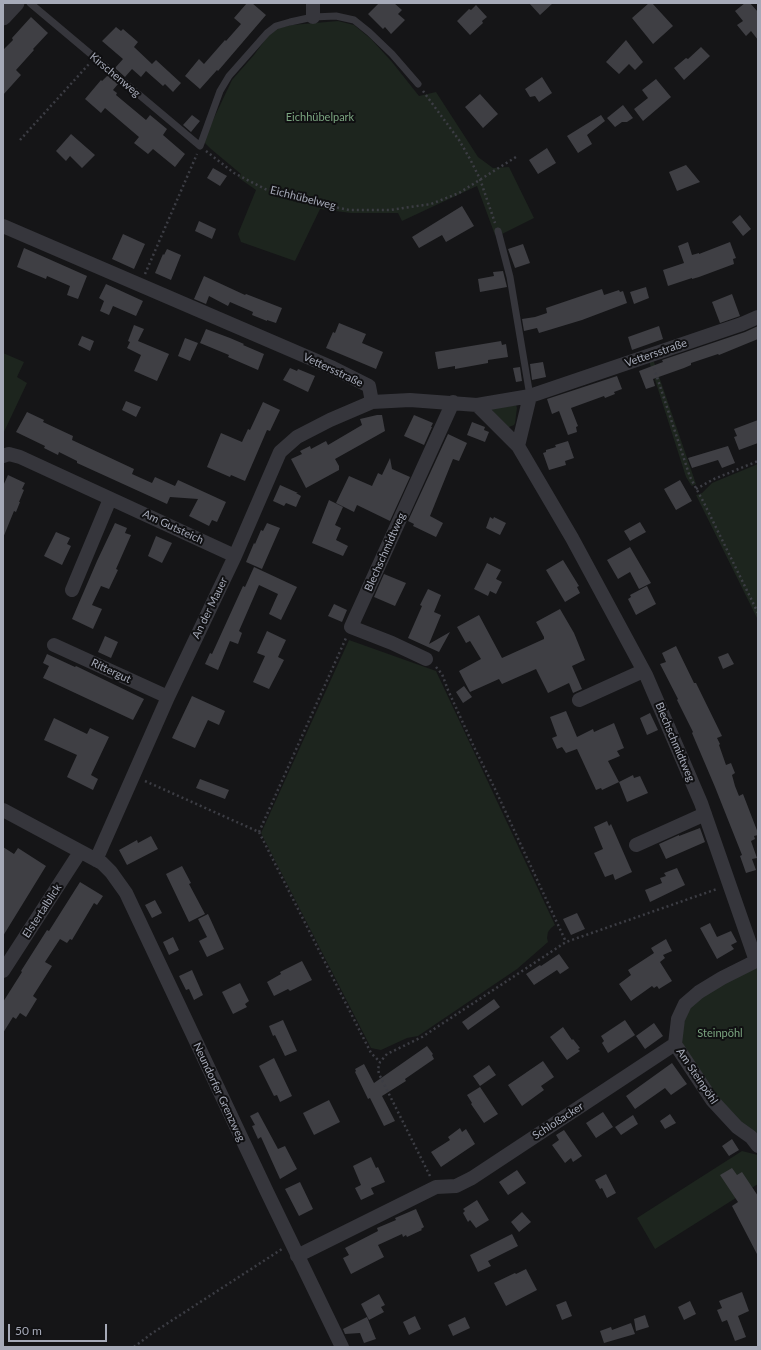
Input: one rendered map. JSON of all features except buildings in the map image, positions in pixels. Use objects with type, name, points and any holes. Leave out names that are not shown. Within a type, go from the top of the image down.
[{"type":"street","points":[[3,17],[16,3]]},
{"type":"street","points":[[313,3],[313,18]]},
{"type":"street","name":"Vettersstraße","points":[[3,226],[333,368],[369,386],[372,402],[410,400],[453,402],[477,405],[530,396],[742,324],[758,317]]},
{"type":"street","points":[[518,446],[530,396]]},
{"type":"street","name":"An der Mauer","points":[[96,860],[168,697],[235,556],[280,452],[297,437],[330,420],[372,402]]},
{"type":"street","name":"Blechschmidtweg","points":[[351,627],[453,402]]},
{"type":"street","name":"Blechschmidtweg","points":[[477,405],[518,446],[572,538],[643,671],[705,814],[757,961]]},
{"type":"street","name":"Am Gutsteich","points":[[3,456],[9,454],[20,457],[235,556]]},
{"type":"street","points":[[72,590],[110,499]]},
{"type":"street","points":[[351,627],[392,643],[426,659]]},
{"type":"street","name":"Rittergut","points":[[54,645],[168,697]]},
{"type":"street","points":[[579,700],[643,671]]},
{"type":"street","points":[[3,810],[80,852]]},
{"type":"street","points":[[636,845],[705,814]]},
{"type":"street","name":"Neundorfer Grenzweg","points":[[80,852],[102,863],[111,872],[126,893],[294,1250],[342,1347]]},
{"type":"street","name":"Elstertalblick","points":[[3,971],[80,852]]},
{"type":"street","name":"Am Steinpöhl","points":[[757,961],[722,978],[699,992],[685,1004],[678,1019],[675,1044],[712,1100],[737,1127],[751,1137],[758,1146]]},
{"type":"street","name":"Schloßacker","points":[[294,1250],[436,1187],[456,1186],[472,1178],[675,1044]]},
{"type":"lane","name":"Kirschenweg","points":[[30,3],[200,146]]},
{"type":"lane","points":[[200,146],[220,91],[230,76],[251,51],[267,33],[276,26],[313,18],[336,16],[354,20],[392,54],[418,84]]},
{"type":"lane","points":[[498,231],[510,277],[530,396]]},
{"type":"path","points":[[20,140],[95,58]]},
{"type":"path","points":[[418,84],[459,140],[470,159],[480,180],[498,231]]},
{"type":"path","points":[[140,285],[200,146]]},
{"type":"path","name":"Eichhübelweg","points":[[200,146],[234,173],[265,189],[301,200],[349,210],[390,210],[431,204],[459,193],[516,157]]},
{"type":"path","points":[[650,355],[690,476],[758,613]]},
{"type":"path","points":[[696,489],[714,479],[758,461]]},
{"type":"path","points":[[259,832],[351,627]]},
{"type":"path","points":[[426,659],[442,674],[464,726],[566,942]]},
{"type":"path","points":[[133,776],[259,832],[370,1053],[380,1062]]},
{"type":"path","points":[[436,1187],[379,1074],[378,1068],[380,1062],[387,1054],[422,1037],[566,942],[730,885]]},
{"type":"path","points":[[134,1347],[157,1330],[294,1250]]},
{"type":"green space","name":"Eichhübelpark","points":[[338,21],[354,25],[371,39],[392,62],[419,96],[436,92],[478,157],[493,168],[509,167],[534,218],[502,234],[495,235],[477,186],[402,221],[398,213],[351,213],[320,209],[295,261],[241,242],[238,234],[256,190],[239,178],[241,174],[211,149],[205,143],[204,139],[232,80],[268,36],[279,28],[292,25]]},
{"type":"green space","points":[[3,353],[24,362],[17,377],[27,383],[3,434]]},
{"type":"green space","points":[[653,359],[696,484],[692,486],[686,477],[649,361]]},
{"type":"green space","points":[[516,405],[515,423],[509,427],[505,427],[491,409]]},
{"type":"green space","points":[[758,464],[758,620],[696,495],[702,493],[712,483]]},
{"type":"green space","points":[[349,640],[436,671],[555,925],[548,932],[548,942],[517,969],[418,1036],[407,1038],[381,1050],[371,1048],[261,833]]},
{"type":"green space","name":"Steinpöhl","points":[[758,962],[758,1139],[720,1103],[683,1046],[681,1037],[688,1011],[697,998]]},
{"type":"green space","points":[[742,1151],[758,1155],[758,1184],[655,1249],[637,1218]]}]
